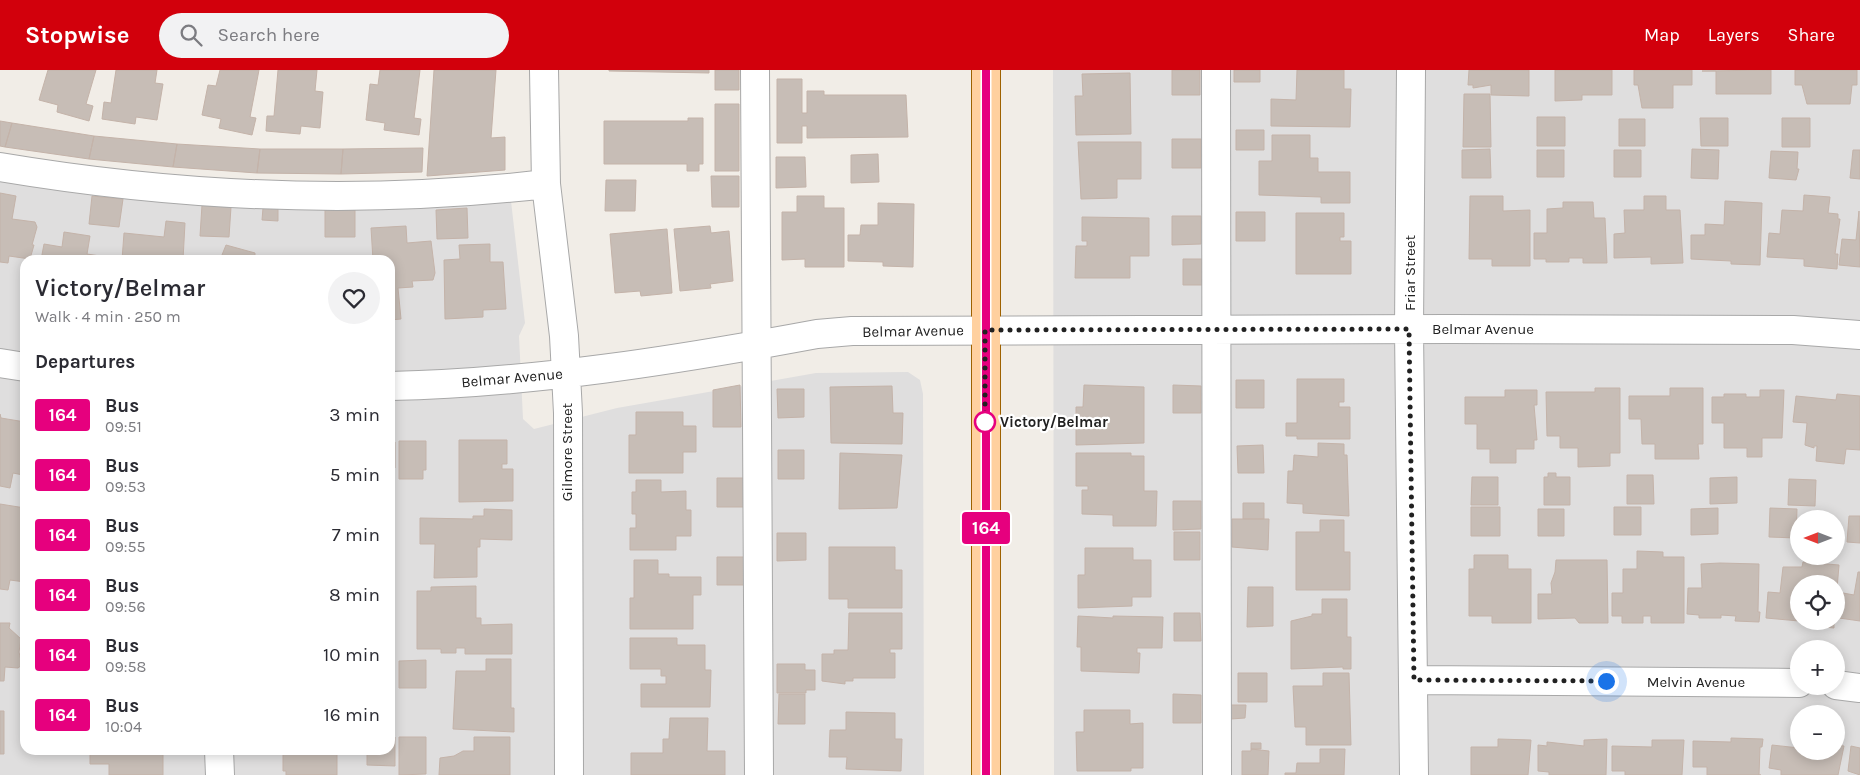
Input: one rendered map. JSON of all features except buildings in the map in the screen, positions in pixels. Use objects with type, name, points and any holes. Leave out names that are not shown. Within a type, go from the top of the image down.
[{"type":"main road","points":[[986,70],[986,775]]},
{"type":"street","name":"Gilmore Street","points":[[544,70],[546,184],[566,373],[569,775]]},
{"type":"street","points":[[755,70],[759,775]]},
{"type":"street","points":[[1216,70],[1217,775]]},
{"type":"street","name":"Friar Street","points":[[1411,70],[1409,329],[1414,775]]},
{"type":"street","points":[[0,167],[64,178],[148,187],[270,194],[378,195],[513,188],[546,184]]},
{"type":"street","name":"Belmar Avenue","points":[[395,386],[433,385],[566,373],[758,345],[817,334],[852,331],[1216,329],[1793,330],[1860,335]]},
{"type":"street","points":[[0,362],[20,366]]},
{"type":"street","name":"Melvin Avenue","points":[[1414,680],[1790,683]]},
{"type":"street","points":[[1845,686],[1860,688]]},
{"type":"street","points":[[220,755],[220,775]]},
{"type":"shaded area","points":[[1053,70],[1860,70],[1860,775],[1054,775]]},
{"type":"shaded area","points":[[0,180],[511,201],[525,323],[519,336],[523,419],[534,429],[617,408],[816,373],[908,372],[920,380],[923,394],[924,775],[0,775]]},
{"type":"bus line","name":"164","points":[[986,70],[986,775]]},
{"type":"place","name":"Victory/Belmar","points":[[985,422]]},
{"type":"route","points":[[985,422],[985,330],[1409,329],[1414,680],[1606,681]]}]
